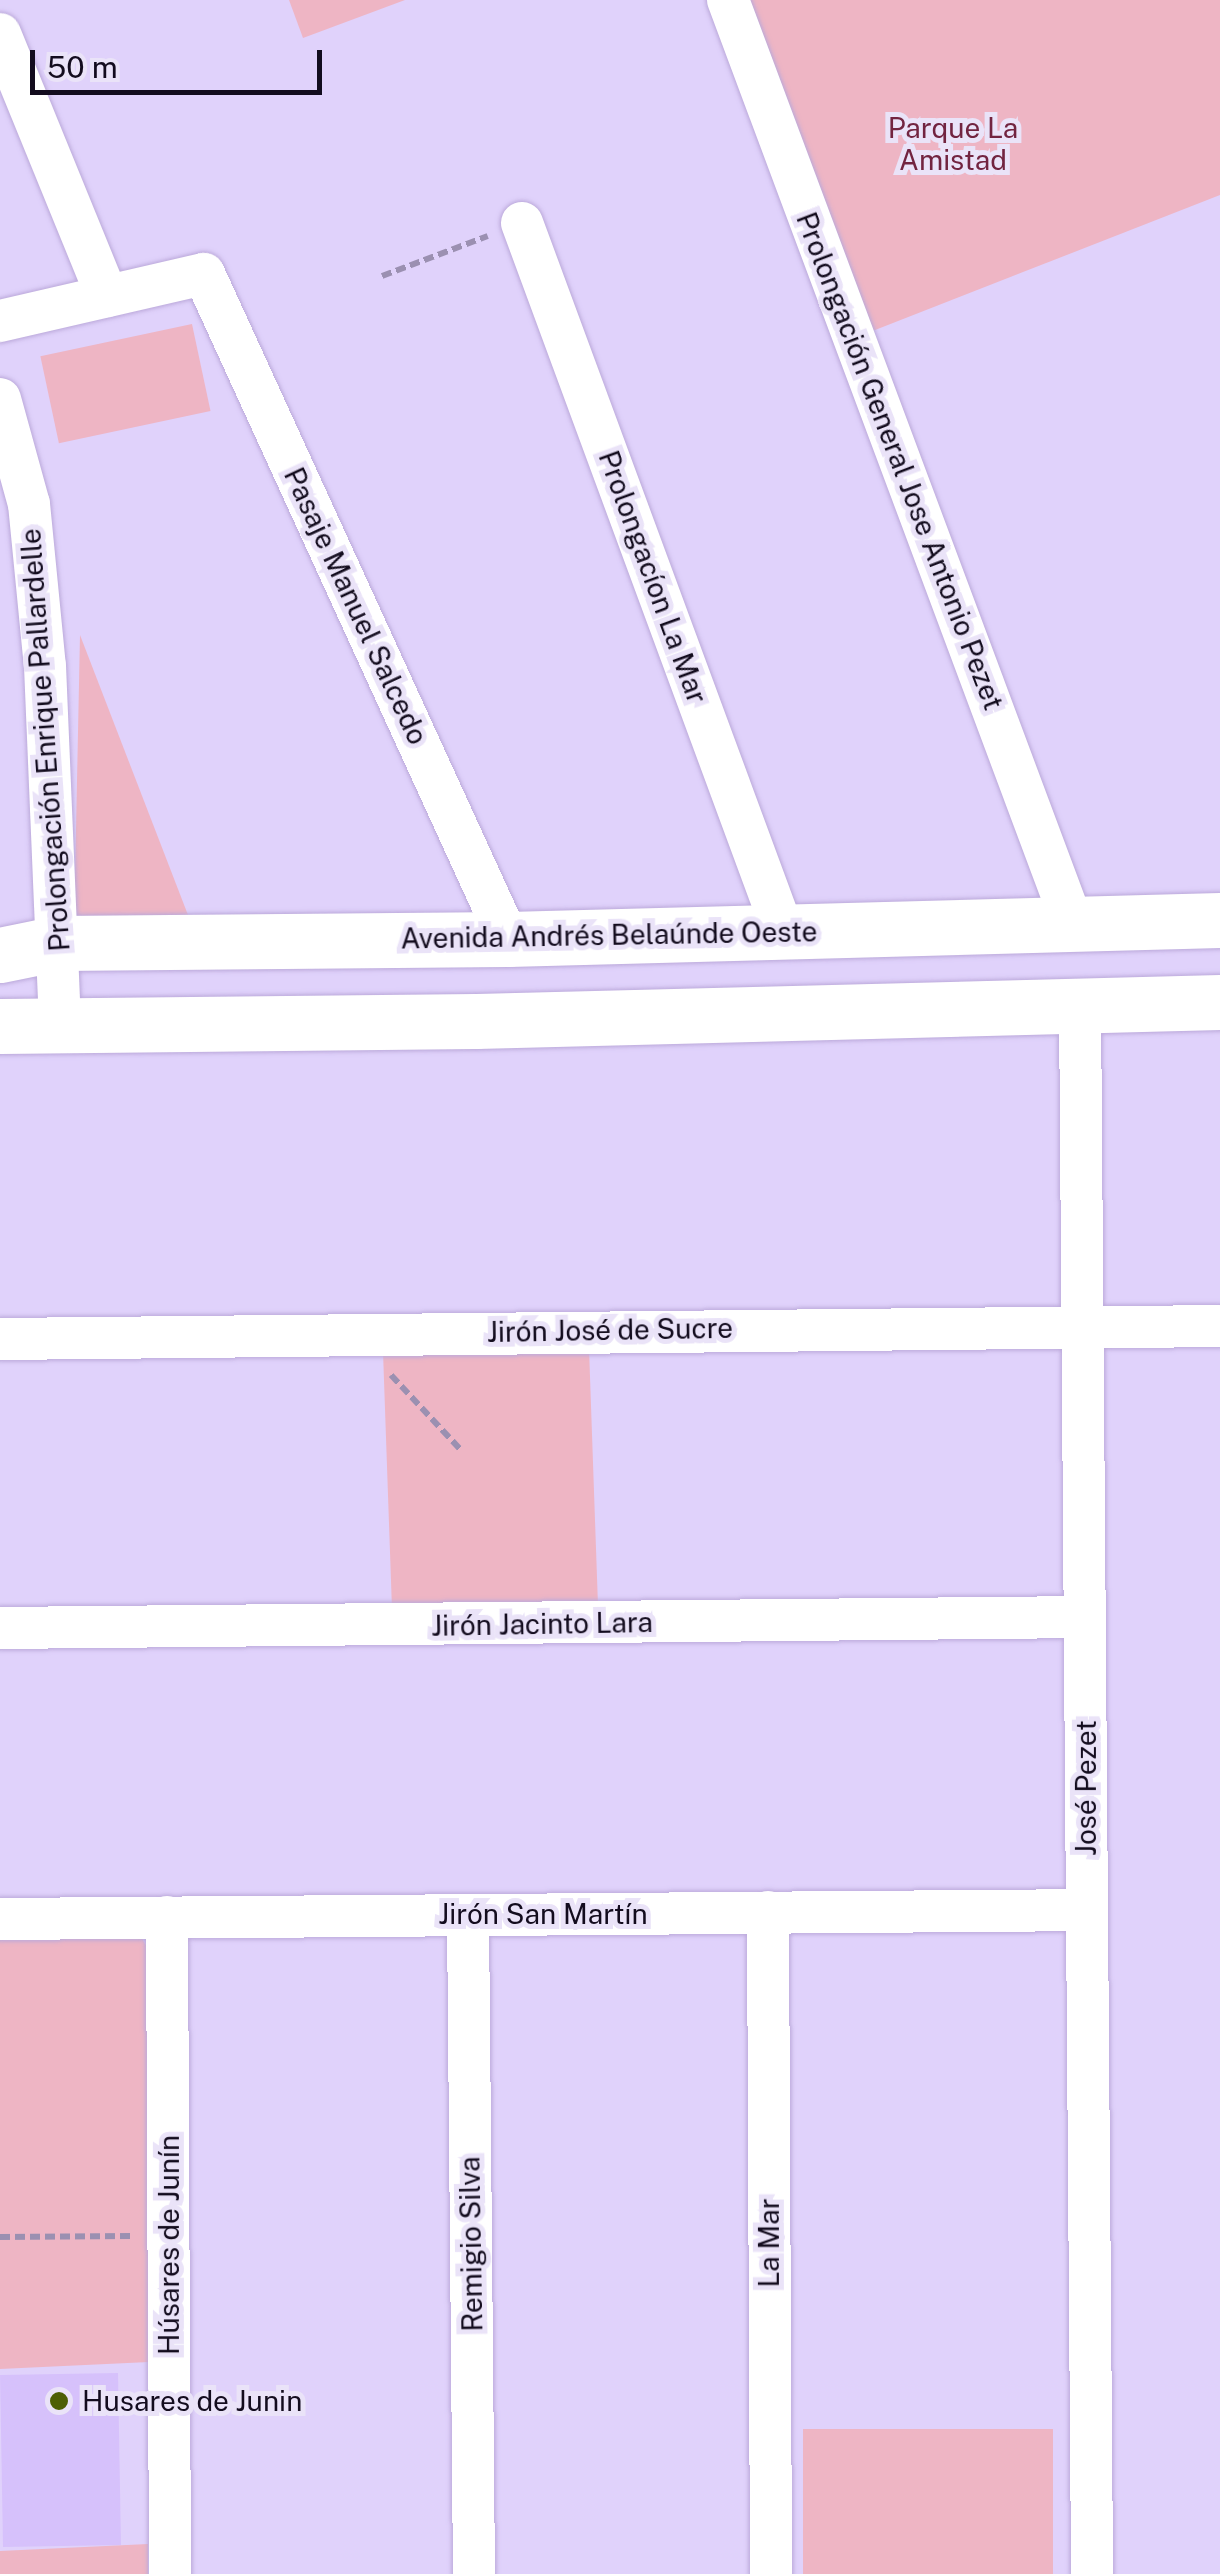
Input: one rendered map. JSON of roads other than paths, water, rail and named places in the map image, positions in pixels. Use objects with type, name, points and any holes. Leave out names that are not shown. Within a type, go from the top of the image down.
[{"type":"street","name":"Prolongación General Jose Antonio Pezet","points":[[728,0],[1072,922]]},
{"type":"street","points":[[0,34],[106,296],[0,321]]},
{"type":"street","name":"Prolongacíon La Mar","points":[[522,223],[784,931]]},
{"type":"street","name":"Pasaje Manuel Salcedo","points":[[106,296],[204,274],[508,939]]},
{"type":"street","name":"Prolongación Enrique Pallardelle","points":[[0,399],[29,504],[45,666],[60,942],[60,1026]]},
{"type":"street","name":"Avenida Andrés Belaúnde Oeste","points":[[0,956],[60,942],[508,939],[1220,920]]},
{"type":"street","points":[[0,1026],[476,1021],[1080,1002],[1220,1002]]},
{"type":"street","name":"José Pezet","points":[[1080,1002],[1092,2574]]},
{"type":"street","name":"Jirón José de Sucre","points":[[0,1338],[1220,1326]]},
{"type":"street","name":"Jirón Jacinto Lara","points":[[0,1628],[1084,1617]]},
{"type":"street","name":"Jirón San Martín","points":[[0,1918],[1087,1910]]},
{"type":"street","name":"La Mar","points":[[768,1912],[771,2574]]},
{"type":"street","name":"Remigio Silva","points":[[468,1915],[474,2574]]},
{"type":"street","name":"Húsares de Junín","points":[[168,1916],[170,2574]]},
{"type":"place","name":"Husares de Junin","points":[[59,2401]]},
{"type":"park label","name":"Parque La Amistad","points":[[953,144]]}]
